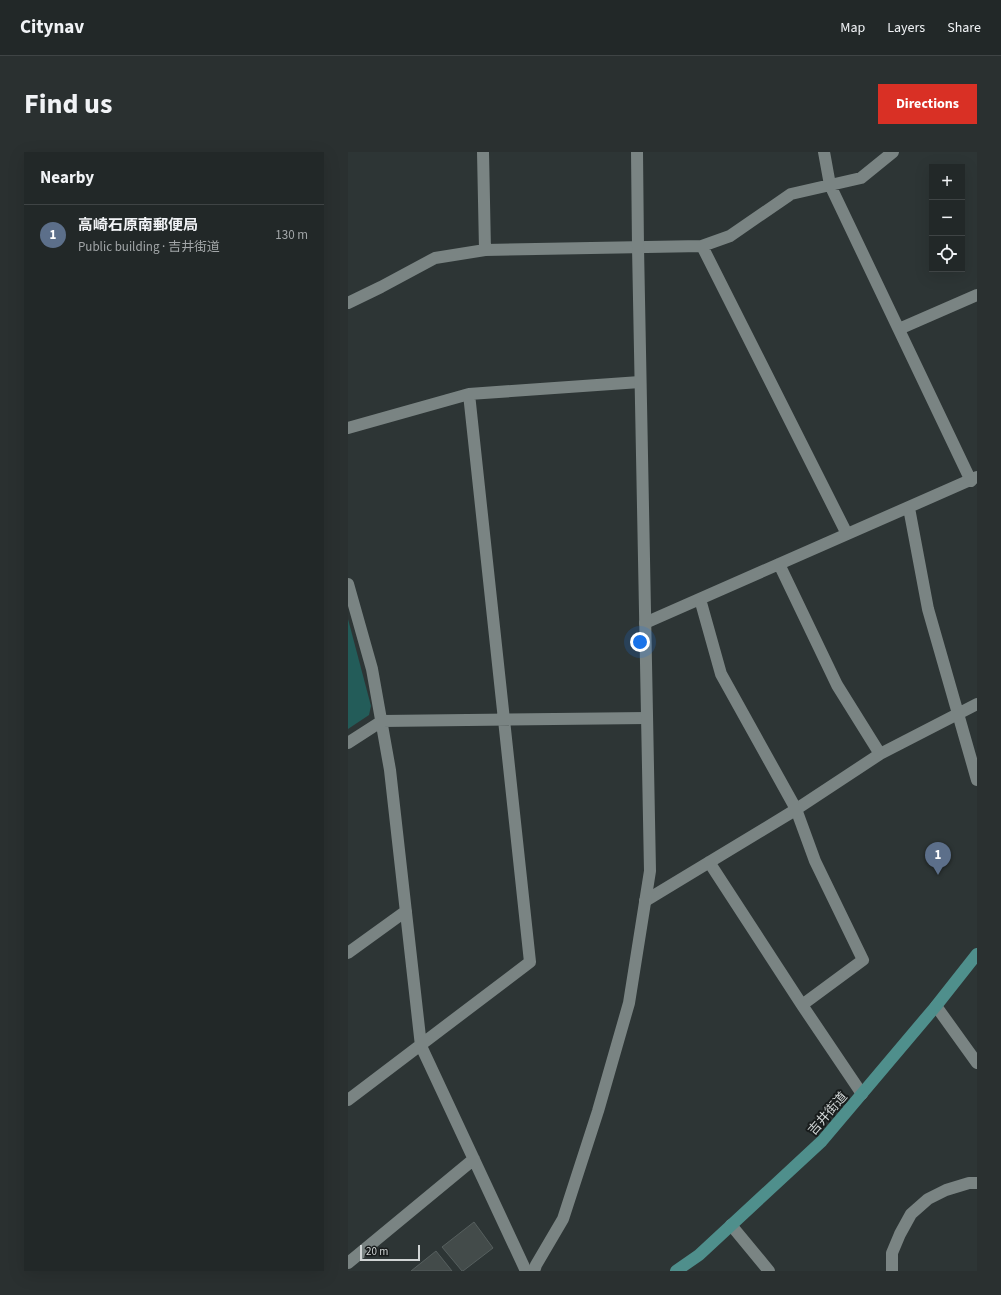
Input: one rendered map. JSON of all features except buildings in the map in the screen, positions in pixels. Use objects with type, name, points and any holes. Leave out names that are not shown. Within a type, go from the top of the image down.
[{"type":"main road","name":"吉井街道","points":[[676,1271],[699,1255],[822,1141],[936,1006],[977,954]]},
{"type":"street","points":[[483,152],[485,250]]},
{"type":"street","points":[[532,1269],[563,1219],[598,1111],[629,1003],[650,871],[640,382],[638,152]]},
{"type":"street","points":[[645,623],[974,479],[899,329],[830,185],[824,152]]},
{"type":"street","points":[[348,303],[435,258],[485,250],[702,246],[730,236],[791,194],[861,178],[893,152]]},
{"type":"street","points":[[702,246],[848,534]]},
{"type":"street","points":[[899,329],[977,296]]},
{"type":"street","points":[[348,428],[470,394],[640,382]]},
{"type":"street","points":[[348,1100],[530,962],[470,394]]},
{"type":"street","points":[[908,508],[928,609],[977,780]]},
{"type":"street","points":[[779,564],[837,686],[880,754]]},
{"type":"street","points":[[348,584],[372,668],[390,770],[421,1046],[474,1159],[532,1269]]},
{"type":"street","points":[[700,599],[721,674],[796,810],[815,861],[863,960],[802,1005]]},
{"type":"street","points":[[645,901],[796,810],[880,754],[977,704]]},
{"type":"street","points":[[348,743],[382,721],[647,718]]},
{"type":"street","points":[[709,862],[862,1094]]},
{"type":"street","points":[[348,954],[406,911]]},
{"type":"street","points":[[936,1006],[977,1063]]},
{"type":"street","points":[[348,1263],[474,1159]]},
{"type":"street","points":[[892,1271],[892,1252],[900,1234],[912,1214],[928,1199],[946,1190],[969,1183],[977,1183]]},
{"type":"street","points":[[731,1225],[769,1271]]},
{"type":"shaded area","points":[[348,619],[371,706],[369,715],[348,729]]},
{"type":"place","name":"高崎石原南郵便局","points":[[938,875]]}]
